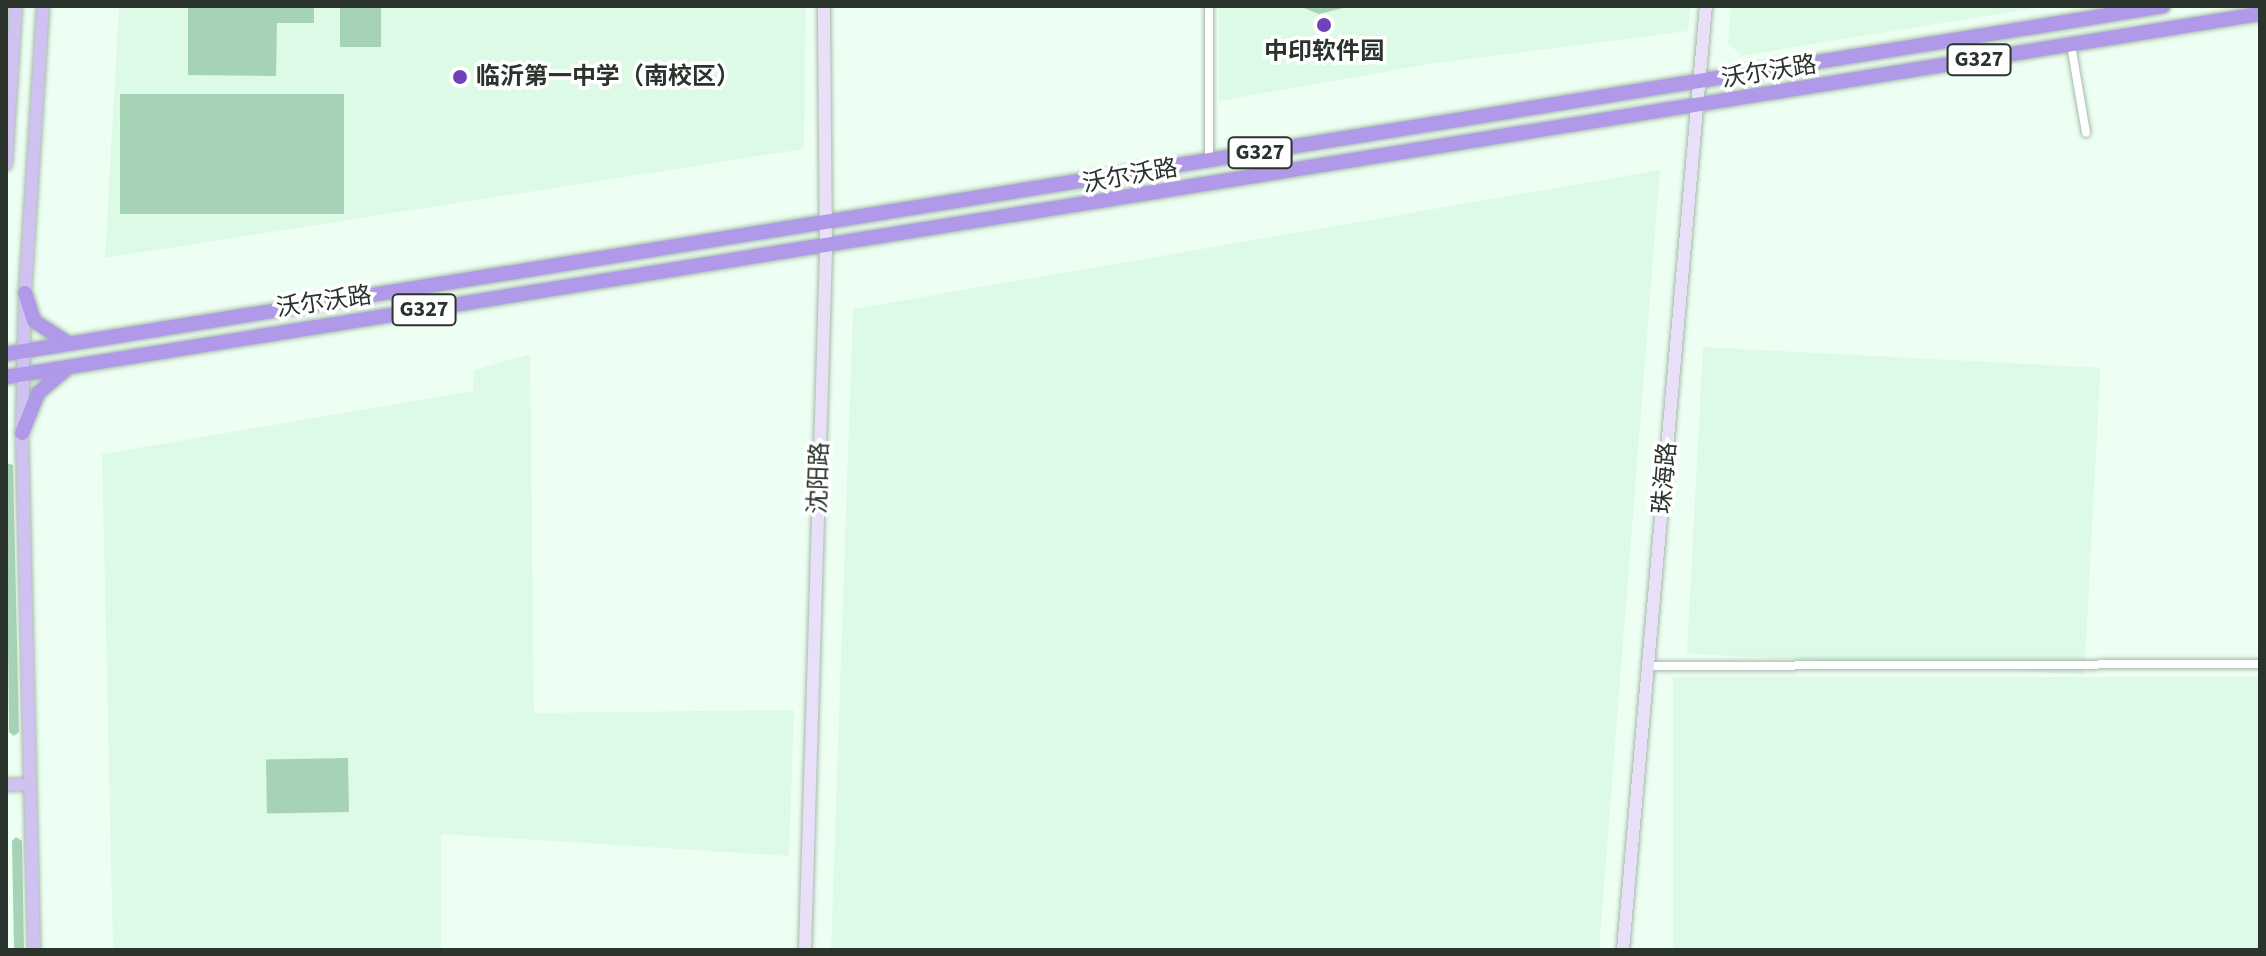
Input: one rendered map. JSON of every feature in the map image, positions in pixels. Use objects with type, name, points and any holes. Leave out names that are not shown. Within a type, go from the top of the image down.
[{"type":"highway","name":"沃尔沃路","points":[[6,354],[2163,6]]},
{"type":"highway","name":"沃尔沃路","points":[[6,377],[826,249],[2260,14]]},
{"type":"highway","points":[[25,293],[27,308],[43,332],[70,343]]},
{"type":"highway","points":[[22,433],[38,393],[73,366]]},
{"type":"main road","points":[[6,164],[16,6]]},
{"type":"main road","points":[[34,950],[22,433],[25,293],[43,6]]},
{"type":"main road","name":"沈阳路","points":[[805,950],[826,249],[822,224],[824,6]]},
{"type":"main road","name":"珠海路","points":[[1623,950],[1706,6]]},
{"type":"main road","points":[[6,785],[30,784]]},
{"type":"street","points":[[1209,6],[1209,161]]},
{"type":"street","points":[[2071,45],[2086,133]]},
{"type":"street","points":[[1648,666],[2260,664]]},
{"type":"shaded area","name":"临沂第一中学（南校区）","points":[[119,6],[806,6],[804,149],[105,258]]},
{"type":"shaded area","points":[[188,6],[314,6],[314,23],[277,23],[276,76],[188,75]]},
{"type":"shaded area","points":[[340,6],[381,6],[381,47],[340,47]]},
{"type":"shaded area","points":[[1219,6],[1691,6],[1688,31],[1430,64],[1219,101]]},
{"type":"shaded area","points":[[1299,6],[1351,6],[1319,14]]},
{"type":"shaded area","points":[[1731,6],[2046,6],[1742,56],[1728,43]]},
{"type":"shaded area","points":[[120,94],[344,94],[344,214],[120,214]]},
{"type":"shaded area","points":[[1660,170],[1599,950],[831,950],[853,309]]},
{"type":"shaded area","points":[[1703,347],[2100,368],[2084,674],[1687,654]]},
{"type":"shaded area","points":[[530,354],[534,713],[794,710],[789,856],[441,834],[441,950],[113,950],[102,454],[473,391],[474,370]]},
{"type":"shaded area","points":[[6,463],[13,465],[19,732],[14,736],[9,732]]},
{"type":"shaded area","points":[[1673,677],[2260,677],[2260,950],[1673,950]]},
{"type":"shaded area","points":[[348,758],[349,812],[267,813],[266,759]]},
{"type":"shaded area","points":[[16,837],[22,841],[24,950],[14,950],[12,841]]},
{"type":"place","name":"中印软件园","points":[[1324,25]]},
{"type":"place","name":"临沂第一中学（南校区）","points":[[460,77]]}]
